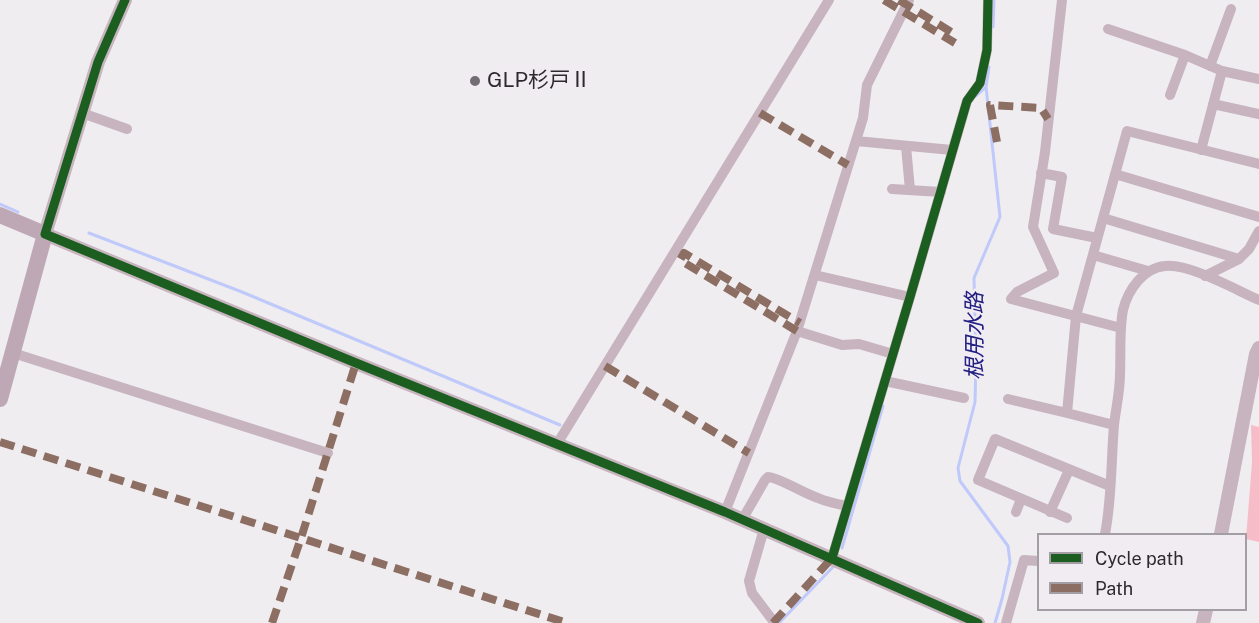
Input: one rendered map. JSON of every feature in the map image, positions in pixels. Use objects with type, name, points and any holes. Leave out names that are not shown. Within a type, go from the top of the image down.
[{"type":"main road","points":[[0,215],[45,234],[0,399]]},
{"type":"street","points":[[125,0],[98,62],[45,234],[725,512],[978,623]]},
{"type":"street","points":[[557,444],[829,0]]},
{"type":"street","points":[[725,512],[797,331],[863,118],[867,86],[909,0]]},
{"type":"street","points":[[832,558],[888,382],[893,354],[967,101],[980,83],[987,50],[988,0]]},
{"type":"street","points":[[1062,0],[1033,228],[1054,273],[1017,292],[1011,299],[1121,328]]},
{"type":"street","points":[[1210,66],[1232,9]]},
{"type":"street","points":[[1108,28],[1185,55],[1222,71],[1259,79]]},
{"type":"street","points":[[1170,95],[1185,55]]},
{"type":"street","points":[[1201,150],[1222,71]]},
{"type":"street","points":[[1214,104],[1259,114]]},
{"type":"street","points":[[82,113],[127,129]]},
{"type":"street","points":[[1068,413],[1076,316],[1127,131],[1259,164]]},
{"type":"street","points":[[856,141],[952,150]]},
{"type":"street","points":[[906,146],[910,190]]},
{"type":"street","points":[[1041,173],[1062,177],[1053,229],[1097,238]]},
{"type":"street","points":[[1115,174],[1259,217]]},
{"type":"street","points":[[891,189],[941,192]]},
{"type":"street","points":[[1103,218],[1239,259]]},
{"type":"street","points":[[1205,276],[1239,259],[1249,249],[1259,231]]},
{"type":"street","points":[[1093,255],[1149,271]]},
{"type":"street","points":[[1105,533],[1109,512],[1114,425],[1120,377],[1121,328],[1130,293],[1149,271],[1164,266],[1176,266],[1259,300]]},
{"type":"street","points":[[815,275],[910,297]]},
{"type":"street","points":[[797,331],[842,345],[859,344],[893,354]]},
{"type":"street","points":[[1221,533],[1254,398],[1256,354],[1259,348]]},
{"type":"street","points":[[13,353],[328,453]]},
{"type":"street","points":[[888,382],[964,398]]},
{"type":"street","points":[[1008,399],[1114,425]]},
{"type":"street","points":[[1066,518],[978,480],[995,439],[1110,486]]},
{"type":"street","points":[[1050,512],[1069,470]]},
{"type":"street","points":[[742,520],[768,477],[774,477],[817,498],[847,506]]},
{"type":"street","points":[[1017,512],[1021,499]]},
{"type":"street","points":[[764,529],[749,581],[752,593],[774,622]]},
{"type":"street","points":[[1006,623],[1024,560],[1037,561]]},
{"type":"shaded area","points":[[1251,425],[1259,427],[1259,542],[1247,539],[1252,462]]},
{"type":"waterway","name":"根用水路","points":[[993,27],[994,0]]},
{"type":"waterway","name":"根用水路","points":[[989,67],[986,87],[1000,217],[974,278],[975,402],[958,468],[960,481],[1008,546],[1010,562],[995,623]]},
{"type":"waterway","points":[[976,96],[986,87]]},
{"type":"waterway","points":[[0,204],[18,212]]},
{"type":"waterway","points":[[89,233],[242,292],[560,425]]},
{"type":"waterway","points":[[842,548],[883,406]]},
{"type":"waterway","points":[[779,623],[833,567]]},
{"type":"marked path","points":[[884,0],[955,43]]},
{"type":"marked path","points":[[899,0],[953,33]]},
{"type":"marked path","points":[[997,142],[990,105],[1041,108],[1048,119]]},
{"type":"marked path","points":[[760,113],[848,165]]},
{"type":"marked path","points":[[797,331],[680,260],[684,253],[800,323]]},
{"type":"marked path","points":[[272,623],[356,363]]},
{"type":"marked path","points":[[605,366],[749,453]]},
{"type":"marked path","points":[[0,442],[567,623]]},
{"type":"marked path","points":[[773,623],[832,558]]},
{"type":"cycle path","points":[[125,0],[98,62],[45,234],[725,512],[978,623]]},
{"type":"cycle path","points":[[832,558],[967,101],[980,83],[987,50],[988,0]]},
{"type":"place","name":"GLP杉戸Ⅱ","points":[[475,81]]}]
